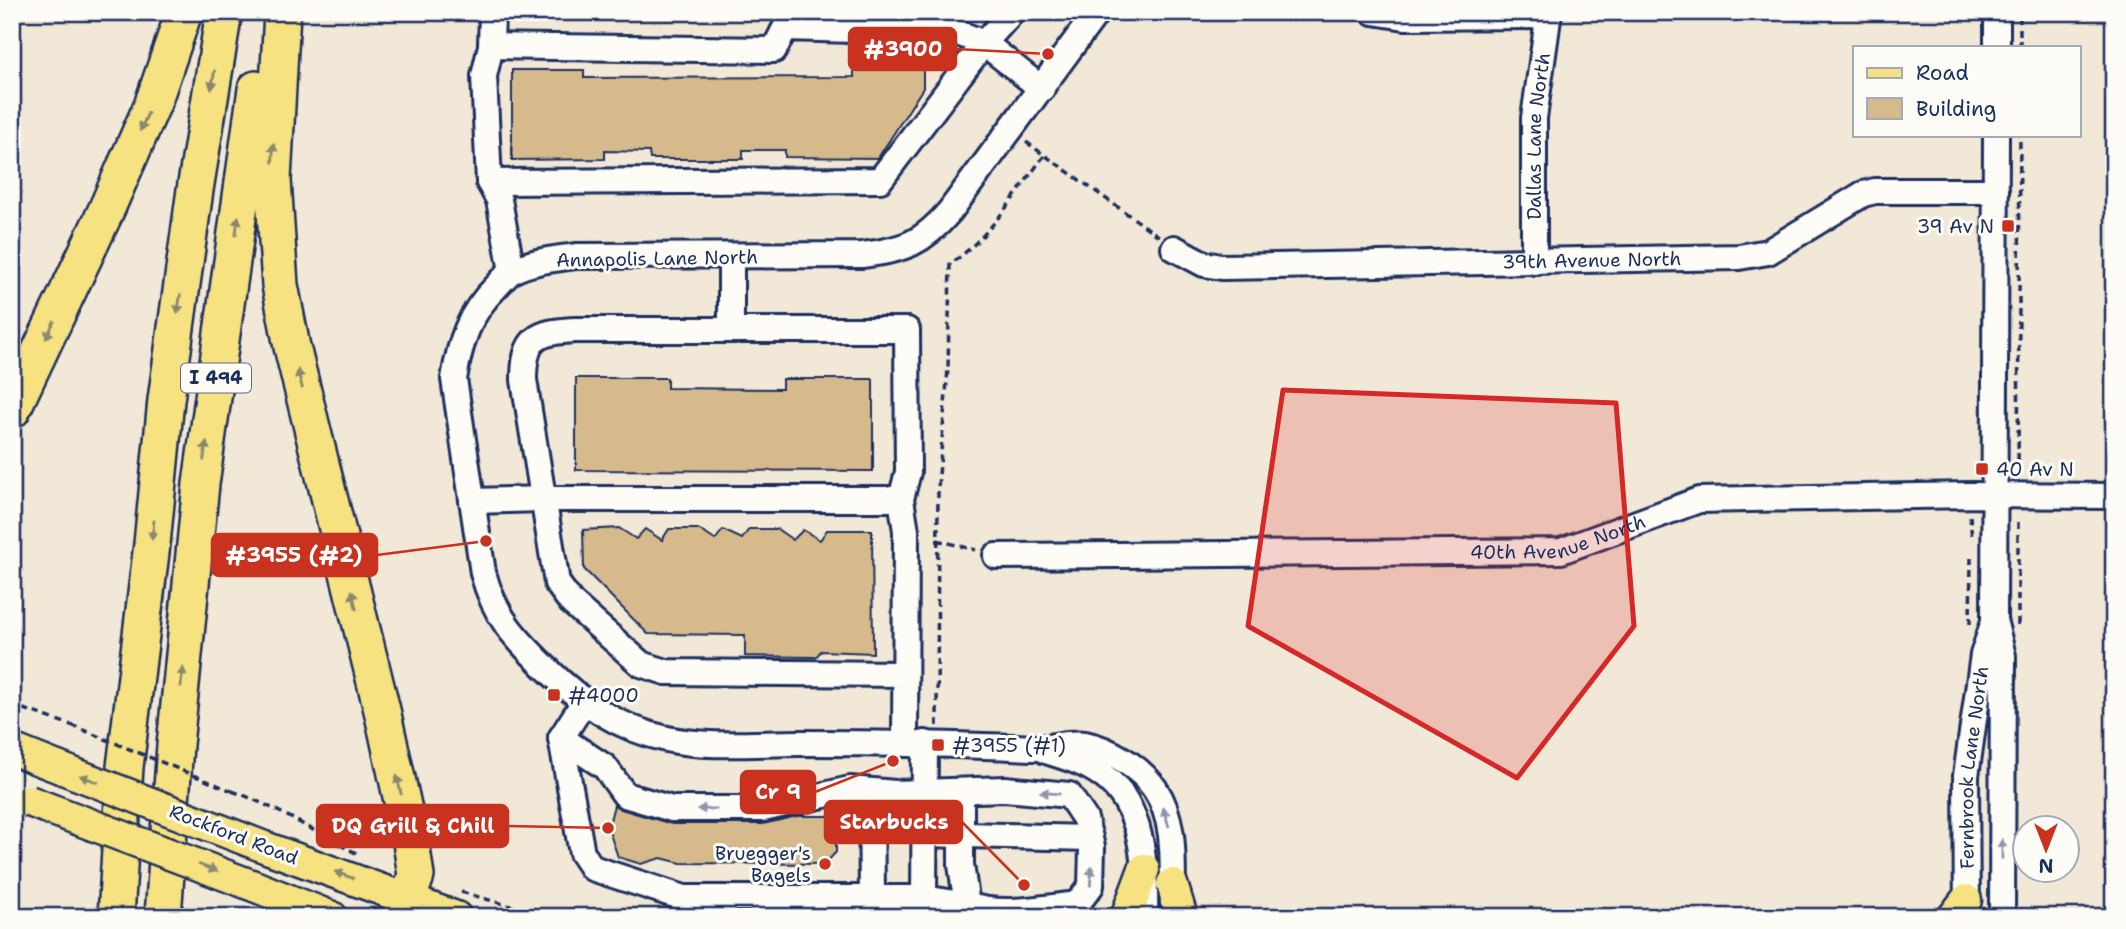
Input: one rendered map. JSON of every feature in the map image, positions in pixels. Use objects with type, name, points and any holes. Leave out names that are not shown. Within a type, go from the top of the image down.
[{"type":"highway","points":[[12,410],[153,103],[184,12]]},
{"type":"highway","name":"I 494","points":[[116,917],[125,767],[166,400],[195,190],[224,12]]},
{"type":"highway","name":"I 494","points":[[163,917],[175,754],[201,484],[256,87],[269,12]]},
{"type":"highway","points":[[282,12],[272,180],[280,285],[292,347],[407,821],[416,876],[404,908]]},
{"type":"main road","name":"Rockford Road","points":[[12,749],[267,848],[404,908],[455,903]]},
{"type":"main road","points":[[21,798],[332,917]]},
{"type":"main road","points":[[1126,917],[1144,869]]},
{"type":"main road","points":[[1172,884],[1181,917]]},
{"type":"street","points":[[492,12],[491,46],[484,76],[489,182],[499,200],[512,271]]},
{"type":"street","points":[[489,182],[880,180],[984,43],[1012,12]]},
{"type":"street","name":"Annapolis Lane North","points":[[1097,12],[950,211],[920,241],[885,253],[862,255],[576,256],[545,261],[512,271],[489,293],[470,318],[459,348],[454,379],[483,573],[489,597],[501,620],[517,640],[592,709],[629,727],[668,740],[708,743],[922,737],[1039,748],[1083,744],[1111,753],[1139,772],[1155,789],[1166,815],[1172,843],[1173,917]]},
{"type":"street","points":[[1373,12],[1405,17],[1548,14]]},
{"type":"street","points":[[1997,12],[1997,46]]},
{"type":"street","name":"Dallas Lane North","points":[[1534,262],[1534,118],[1548,14]]},
{"type":"street","points":[[491,46],[774,50],[786,20],[858,21],[958,33],[984,43],[1042,89]]},
{"type":"street","name":"Fernbrook Lane North","points":[[1996,136],[1996,191],[1982,495],[1994,620],[2003,656],[2002,917]]},
{"type":"street","name":"39th Avenue North","points":[[1174,248],[1204,264],[1222,267],[1740,257],[1768,252],[1863,194],[1875,191],[1996,191]]},
{"type":"street","points":[[731,256],[731,330]]},
{"type":"street","points":[[905,674],[666,672],[641,664],[571,602],[557,583],[524,380],[524,358],[534,340],[551,331],[575,330],[907,330],[908,472],[901,499],[906,531],[905,674],[922,737],[924,898]]},
{"type":"street","name":"40th Avenue North","points":[[996,556],[1561,551],[1699,500],[1982,495],[2114,496]]},
{"type":"street","points":[[472,501],[901,499]]},
{"type":"street","name":"Fernbrook Lane North","points":[[1962,911],[1966,776],[1983,655],[1994,620]]},
{"type":"street","points":[[561,738],[605,767],[625,794],[671,809],[763,809],[850,789],[924,793],[1005,789],[1069,795],[1085,819],[1090,838],[1091,886],[1077,904],[1031,910],[979,910],[967,905],[924,898],[684,898],[592,868],[582,853],[561,738],[584,702]]},
{"type":"street","name":"Annapolis Lane North","points":[[1039,748],[1076,761],[1102,775],[1116,787],[1139,834],[1146,917]]},
{"type":"street","points":[[871,791],[872,898]]},
{"type":"street","points":[[961,791],[961,865],[967,905]]},
{"type":"street","points":[[924,834],[1090,838]]},
{"type":"path","points":[[2020,12],[2020,46]]},
{"type":"path","points":[[1010,130],[1174,248]]},
{"type":"path","points":[[2018,472],[2020,136]]},
{"type":"path","points":[[922,737],[937,540],[939,453],[948,369],[950,264],[971,249],[989,229],[1044,156]]},
{"type":"path","points":[[1971,581],[1982,495]]},
{"type":"path","points":[[937,540],[996,556]]},
{"type":"path","points":[[12,705],[71,725],[232,791],[294,818],[366,858]]},
{"type":"path","points":[[455,903],[550,917]]},
{"type":"highlighted area","points":[[1283,390],[1616,403],[1634,626],[1517,778],[1248,626]]},
{"type":"building","points":[[854,68],[923,68],[923,88],[878,158],[785,157],[785,150],[743,150],[743,159],[650,159],[649,152],[605,151],[605,159],[512,160],[512,70],[584,70],[584,78],[854,77]]},
{"type":"building","points":[[576,378],[667,378],[667,388],[782,389],[782,379],[873,379],[873,471],[576,470]]},
{"type":"building","points":[[619,528],[636,539],[645,529],[662,540],[669,529],[698,529],[715,540],[723,530],[742,539],[749,529],[777,529],[793,540],[803,530],[820,540],[827,530],[872,530],[873,653],[821,651],[816,657],[745,656],[745,635],[648,634],[584,569],[583,530]]},
{"type":"building","points":[[614,805],[672,824],[763,824],[797,816],[836,816],[836,852],[825,864],[681,863],[661,858],[641,864],[618,857],[608,828]]},
{"type":"place","name":"#3900","points":[[1048,54]]},
{"type":"place","name":"39 Av N","points":[[2008,226]]},
{"type":"place","name":"40 Av N","points":[[1982,469]]},
{"type":"place","name":"#3955 (#2)","points":[[486,541]]},
{"type":"place","name":"#4000","points":[[554,695]]},
{"type":"place","name":"#3955 (#1)","points":[[938,745]]},
{"type":"place","name":"Cr 9","points":[[893,761]]},
{"type":"place","name":"DQ Grill & Chill","points":[[608,828]]},
{"type":"place","name":"Bruegger's Bagels","points":[[825,864]]},
{"type":"place","name":"Starbucks","points":[[1024,885]]}]
